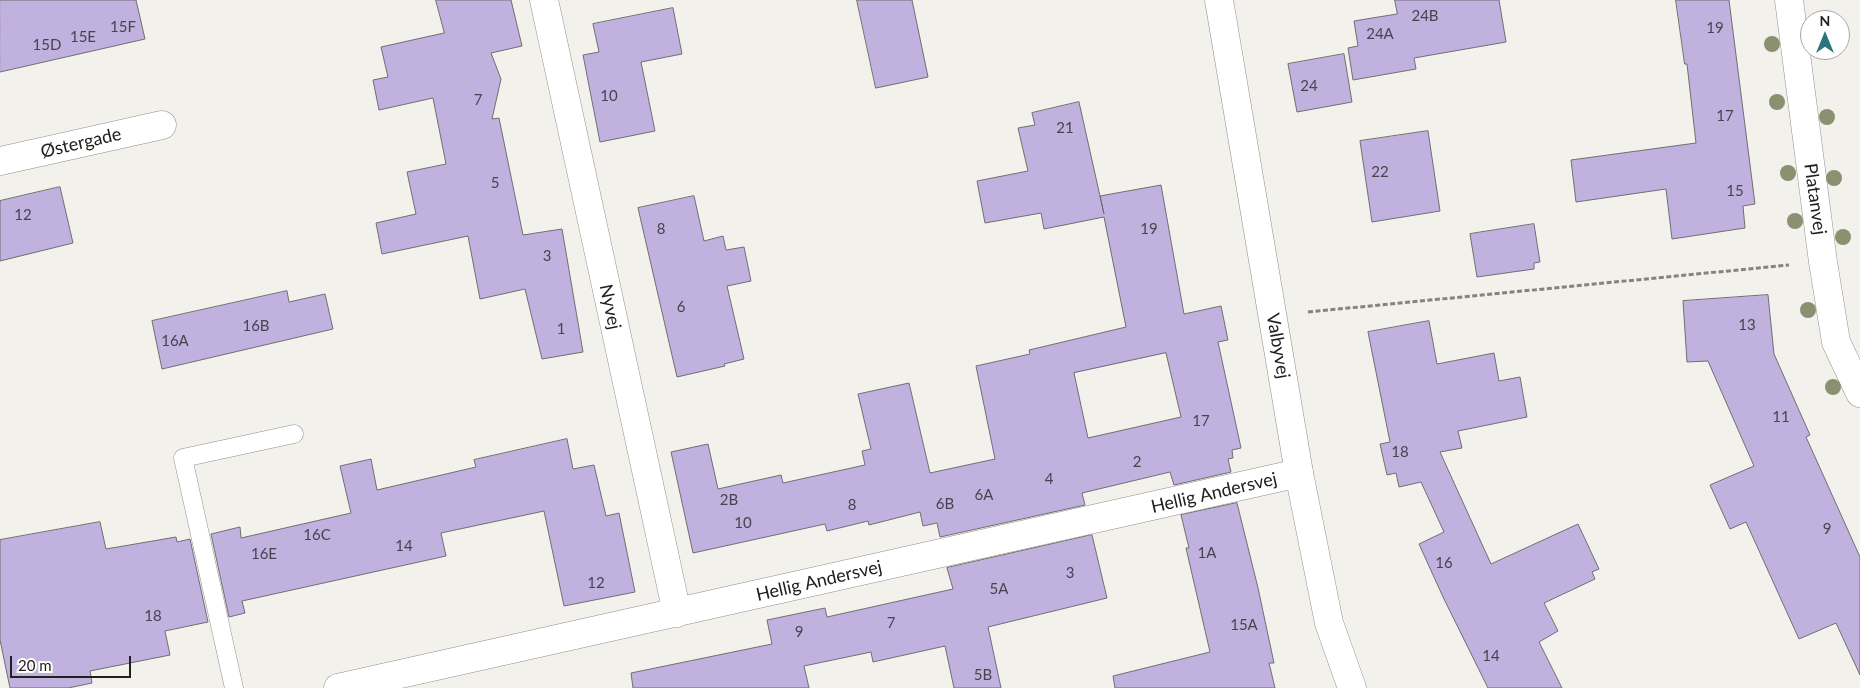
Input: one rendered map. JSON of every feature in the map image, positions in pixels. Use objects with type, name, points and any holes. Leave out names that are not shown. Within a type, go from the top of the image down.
[{"type":"street","name":"Nyvej","points":[[544,0],[677,613]]},
{"type":"street","name":"Valbyvej","points":[[1219,0],[1299,473],[1328,623],[1352,688]]},
{"type":"street","name":"Platanvej","points":[[1789,0],[1836,342],[1860,393]]},
{"type":"street","name":"Østergade","points":[[0,161],[162,125]]},
{"type":"street","name":"Hellig Andersvej","points":[[345,687],[1299,473]]},
{"type":"lane","points":[[234,688],[183,458],[294,434]]},
{"type":"path","points":[[1272,316],[1824,262]]},
{"type":"building","points":[[0,0],[136,0],[145,39],[0,72]]},
{"type":"building","points":[[436,0],[511,0],[522,46],[491,53],[501,79],[492,119],[499,118],[523,235],[562,229],[583,352],[542,359],[525,289],[480,299],[468,236],[382,254],[376,223],[416,214],[407,172],[446,164],[433,98],[379,110],[373,80],[388,77],[381,47],[444,33]]},
{"type":"building","points":[[857,0],[912,0],[928,77],[876,88]]},
{"type":"building","points":[[1395,0],[1499,0],[1506,42],[1414,58],[1416,69],[1353,80],[1348,48],[1358,46],[1354,21],[1397,14]]},
{"type":"building","points":[[1676,0],[1729,0],[1755,204],[1743,206],[1745,228],[1672,239],[1666,189],[1576,202],[1571,160],[1696,143],[1687,64],[1685,64]]},
{"type":"building","points":[[673,8],[682,54],[641,62],[655,131],[600,142],[583,55],[599,52],[593,24]]},
{"type":"building","points":[[1344,54],[1352,102],[1297,112],[1288,64]]},
{"type":"building","points":[[1079,102],[1104,214],[1100,196],[1161,185],[1184,314],[1221,306],[1228,340],[1218,342],[1241,448],[1232,450],[1233,458],[1228,459],[1231,472],[1174,485],[1170,472],[1082,493],[1085,505],[940,537],[937,523],[923,526],[920,512],[869,525],[868,521],[827,531],[825,524],[693,553],[671,452],[708,444],[718,489],[781,475],[783,483],[865,465],[862,451],[871,449],[858,394],[909,383],[930,473],[995,459],[976,366],[1030,354],[1029,350],[1126,327],[1104,217],[1044,229],[1041,213],[985,223],[977,181],[1028,171],[1018,128],[1035,125],[1032,113]],"holes":[[[1166,353],[1181,417],[1088,438],[1074,373]]]},
{"type":"building","points":[[1428,131],[1440,211],[1372,222],[1360,141]]},
{"type":"building","points":[[60,187],[73,243],[0,261],[0,201]]},
{"type":"building","points":[[694,196],[704,241],[723,236],[726,250],[744,247],[751,281],[727,286],[744,359],[724,364],[725,366],[677,377],[638,208]]},
{"type":"building","points":[[1534,224],[1540,262],[1534,263],[1534,269],[1477,277],[1470,234]]},
{"type":"building","points":[[287,291],[289,302],[325,294],[333,329],[162,369],[152,321]]},
{"type":"building","points":[[1768,295],[1774,354],[1810,435],[1806,437],[1860,557],[1860,675],[1836,623],[1799,639],[1746,522],[1730,529],[1710,485],[1754,466],[1708,361],[1687,362],[1683,301]]},
{"type":"building","points":[[1429,321],[1437,364],[1494,353],[1499,381],[1520,377],[1527,417],[1458,431],[1462,448],[1440,452],[1491,564],[1578,524],[1599,569],[1592,572],[1595,579],[1544,603],[1558,631],[1539,642],[1562,688],[1488,688],[1419,544],[1444,532],[1421,482],[1399,487],[1396,473],[1387,475],[1380,444],[1390,442],[1368,332]]},
{"type":"building","points":[[567,439],[573,469],[594,465],[606,516],[619,513],[635,592],[564,606],[544,511],[441,533],[446,556],[242,601],[245,613],[229,617],[211,534],[240,527],[241,538],[351,513],[340,466],[371,459],[377,490],[476,467],[474,460]]},
{"type":"building","points":[[1237,503],[1274,663],[1269,663],[1275,688],[1115,688],[1113,676],[1210,652],[1186,548],[1189,548],[1181,515]]},
{"type":"building","points":[[100,522],[106,549],[176,537],[177,542],[190,539],[208,622],[165,631],[170,655],[90,671],[92,683],[68,688],[10,688],[0,640],[0,540]]},
{"type":"building","points":[[1092,535],[1107,598],[988,627],[1001,688],[954,688],[945,646],[873,662],[871,652],[804,666],[809,688],[633,688],[631,673],[772,644],[767,620],[825,608],[827,617],[953,589],[947,568]]}]
